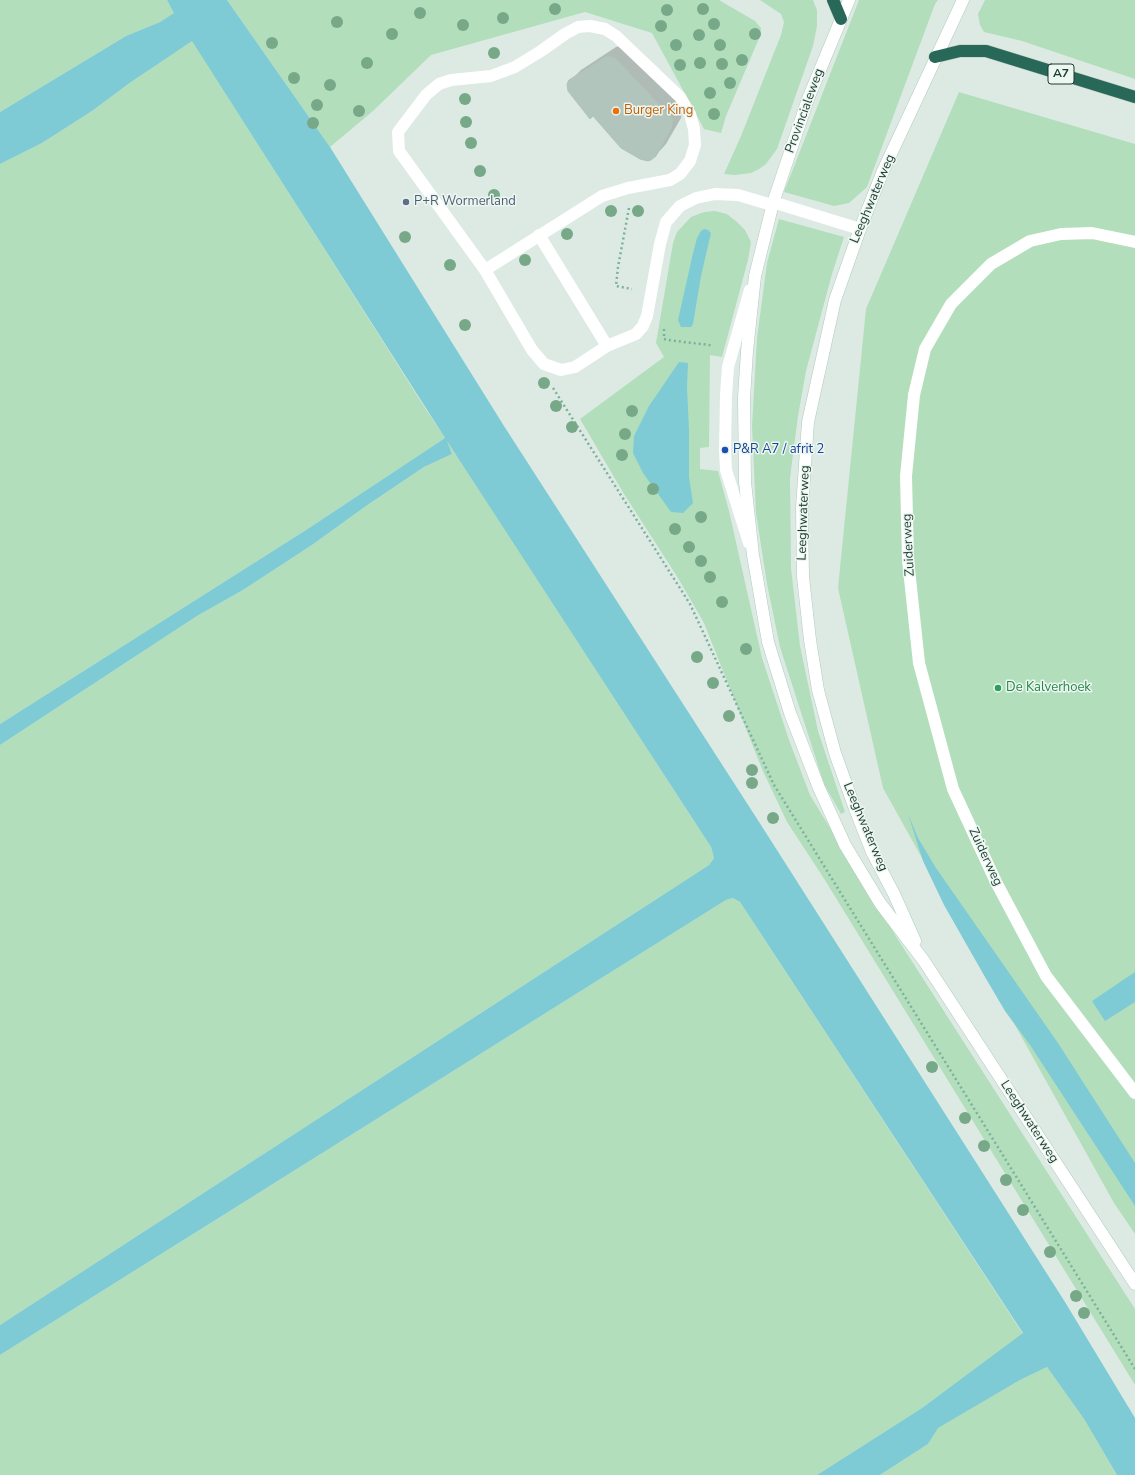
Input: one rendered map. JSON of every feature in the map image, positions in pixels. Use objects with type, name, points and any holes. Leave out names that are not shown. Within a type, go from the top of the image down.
[{"type":"highway","points":[[833,0],[841,19]]},
{"type":"highway","name":"A7","points":[[935,57],[960,51],[986,52],[1135,97]]},
{"type":"main road","points":[[841,19],[849,0]]},
{"type":"main road","name":"Leeghwaterweg","points":[[924,961],[894,894],[872,852],[854,806],[836,753],[818,690],[810,640],[803,577],[802,507],[808,422],[835,300],[860,229],[883,171],[962,0]]},
{"type":"main road","name":"Provincialeweg","points":[[773,203],[808,99],[841,19]]},
{"type":"main road","points":[[485,270],[602,196],[628,188],[670,180],[680,174],[690,161],[695,145],[694,129],[690,114],[680,97],[616,36],[605,29],[590,26],[578,27],[565,34],[541,52],[515,67],[491,76],[451,80],[438,84],[426,95],[398,132],[399,151],[485,270],[532,350],[544,364],[561,370],[575,368],[607,346],[636,334],[644,326],[660,244],[666,222],[680,206],[696,198],[715,194],[738,194],[765,203],[780,204],[860,229]]},
{"type":"main road","name":"Leeghwaterweg","points":[[773,203],[754,276],[744,398],[745,482],[753,555],[768,642],[790,713],[819,788],[845,845],[880,903],[924,961],[1135,1284]]},
{"type":"main road","name":"Zuiderweg","points":[[1135,242],[1092,233],[1062,234],[1030,241],[991,264],[951,304],[925,349],[914,395],[906,476],[908,560],[919,663],[953,789],[996,882],[1046,976],[1135,1093]]},
{"type":"main road","points":[[539,235],[607,346]]},
{"type":"main road","points":[[753,555],[726,470],[725,450],[728,367],[754,276]]},
{"type":"green space","points":[[0,0],[167,0],[175,13],[160,22],[126,36],[0,112]]},
{"type":"green space","points":[[227,0],[719,0],[755,21],[761,28],[760,36],[726,116],[721,133],[704,129],[652,33],[585,12],[431,55],[373,111],[330,147]]},
{"type":"green space","points":[[760,0],[813,0],[817,10],[817,26],[813,46],[777,149],[766,164],[751,173],[735,175],[724,174],[741,136],[781,35],[784,22],[781,14]]},
{"type":"green space","points":[[859,0],[938,0],[935,4],[867,187],[849,203],[834,206],[784,192]]},
{"type":"green space","points":[[985,0],[1135,0],[1135,79],[1022,41],[984,32],[980,25],[978,14]]},
{"type":"green space","points":[[192,40],[445,438],[306,530],[0,724],[0,164],[42,143],[92,111]]},
{"type":"green space","name":"De Kalverhoek","points":[[959,92],[1135,144],[1135,1234],[1114,1203],[883,788],[838,588],[866,309]]},
{"type":"green space","points":[[715,211],[727,214],[737,222],[745,230],[751,242],[748,260],[722,357],[710,355],[709,447],[700,448],[700,469],[718,471],[729,511],[762,658],[789,740],[810,795],[897,938],[1135,1309],[1135,1385],[823,877],[787,822],[762,769],[704,623],[678,578],[624,494],[580,419],[664,357],[656,343],[673,243],[677,232],[691,217],[704,212]]},
{"type":"green space","points":[[779,219],[844,237],[832,274],[806,371],[798,416],[790,478],[791,568],[800,646],[818,731],[845,812],[841,814],[824,784],[780,647],[767,584],[756,513],[752,426],[757,338],[767,263]]},
{"type":"green space","points":[[445,438],[711,847],[714,858],[709,865],[0,1325],[0,745],[197,616],[243,590],[312,545],[424,467],[452,454]]},
{"type":"green space","points":[[733,898],[740,902],[1023,1334],[922,1408],[817,1475],[0,1475],[0,1355],[726,900]]},
{"type":"green space","points":[[1047,1367],[1084,1419],[1117,1475],[880,1475],[928,1444],[937,1428],[1020,1380]]},
{"type":"water","points":[[167,0],[227,0],[330,147],[504,426],[761,825],[1065,1302],[1135,1418],[1135,1475],[1117,1475],[1084,1419],[1047,1367],[1020,1380],[938,1428],[928,1444],[880,1475],[817,1475],[922,1408],[1023,1333],[740,902],[733,898],[726,900],[0,1355],[0,1325],[709,865],[714,858],[711,847],[447,441],[452,454],[424,467],[312,545],[243,590],[197,616],[0,745],[0,724],[306,530],[445,438],[192,41],[131,82],[92,111],[42,143],[0,164],[0,112],[126,36],[160,22],[174,13]]},
{"type":"water","points":[[704,229],[711,233],[701,276],[693,324],[691,327],[681,327],[678,320],[693,253],[697,238]]},
{"type":"water","points":[[679,362],[688,363],[687,387],[689,477],[693,503],[683,513],[671,512],[643,473],[633,453],[634,436],[649,406]]},
{"type":"water","points":[[908,814],[918,838],[936,868],[1058,1043],[1135,1163],[1135,1206],[1030,1045],[1005,1011],[985,977],[944,905],[923,861]]},
{"type":"water","points":[[1135,972],[1135,1002],[1105,1021],[1092,1001]]},
{"type":"building","points":[[607,56],[615,58],[673,119],[671,129],[656,156],[651,160],[648,161],[640,159],[621,148],[593,116],[590,119],[568,91],[567,84],[569,80]]},
{"type":"place","name":"Burger King","points":[[616,111]]},
{"type":"place","name":"P+R Wormerland","points":[[406,202]]},
{"type":"place","name":"P&R A7 / afrit 2","points":[[725,450]]},
{"type":"place","name":"De Kalverhoek","points":[[998,688]]}]
